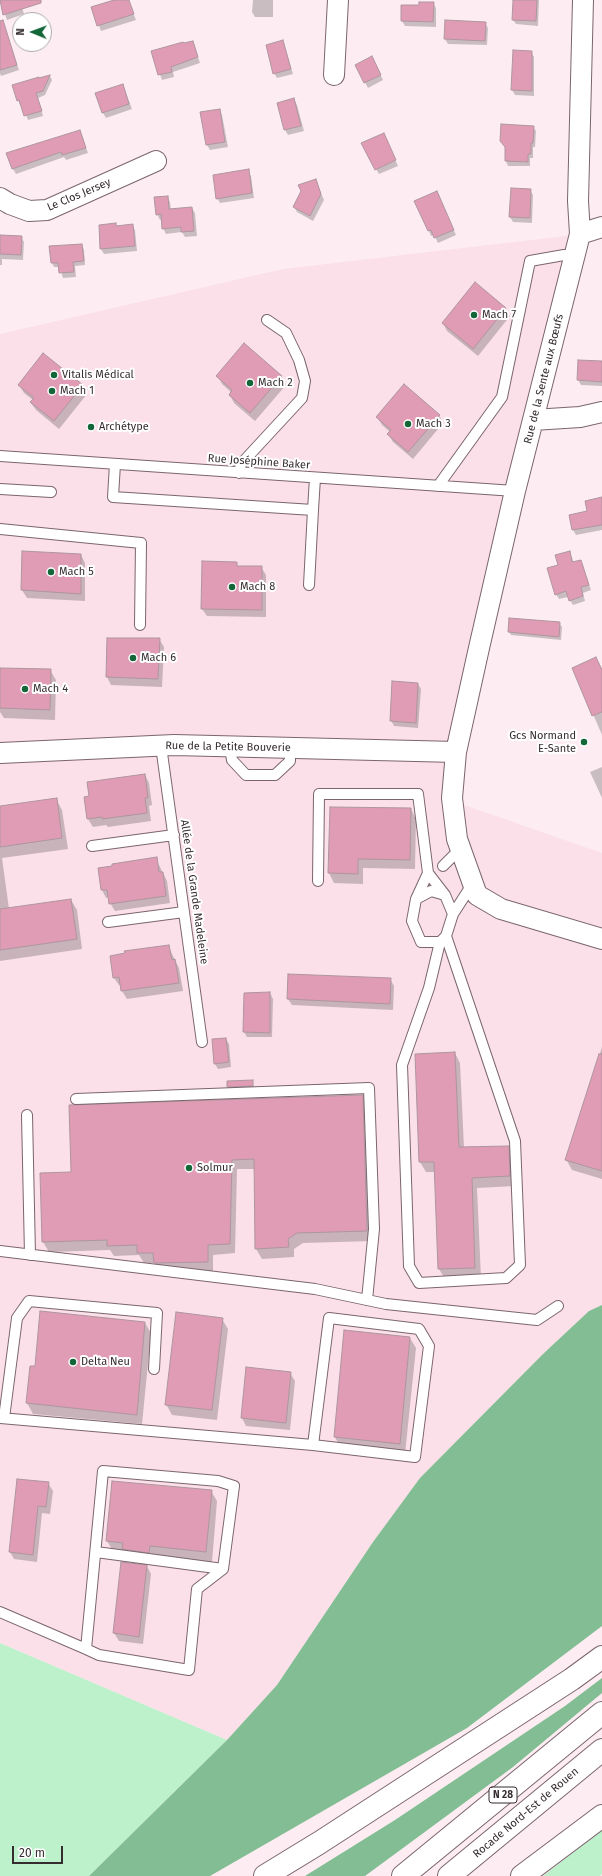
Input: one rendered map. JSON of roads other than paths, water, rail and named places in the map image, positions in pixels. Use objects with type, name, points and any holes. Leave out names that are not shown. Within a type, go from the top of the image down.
[{"type":"main road","points":[[265,1876],[572,1679],[602,1657]]},
{"type":"main road","name":"N 28","points":[[403,1876],[602,1713]]},
{"type":"main road","name":"Rocade Nord-Est de Rouen","points":[[450,1876],[602,1750]]},
{"type":"main road","points":[[522,1876],[602,1816]]},
{"type":"street","points":[[334,75],[338,0]]},
{"type":"street","name":"Rue de la Sente aux Bœufs","points":[[583,0],[578,201],[580,234],[516,491],[456,752],[452,798],[457,839],[477,895],[501,909],[602,939]]},
{"type":"street","name":"Le Clos Jersey","points":[[0,198],[10,204],[29,211],[47,210],[156,161]]},
{"type":"street","points":[[580,234],[602,228]]},
{"type":"street","points":[[533,420],[580,417],[602,412]]},
{"type":"street","name":"Rue de la Petite Bouverie","points":[[0,753],[162,746],[456,752]]},
{"type":"lane","points":[[438,486],[502,397],[530,261],[564,255],[574,257]]},
{"type":"lane","points":[[239,473],[241,464],[302,398],[305,381],[299,360],[286,333],[267,320]]},
{"type":"lane","name":"Rue Joséphine Baker","points":[[0,456],[516,491]]},
{"type":"lane","points":[[115,464],[113,497],[313,510]]},
{"type":"lane","points":[[309,585],[315,478]]},
{"type":"lane","points":[[0,489],[51,492]]},
{"type":"lane","points":[[0,529],[141,543],[140,625]]},
{"type":"lane","name":"Allée de la Grande Madeleine","points":[[162,746],[202,1042]]},
{"type":"lane","points":[[230,747],[232,760],[246,775],[275,775],[290,761],[290,748]]},
{"type":"lane","points":[[318,881],[319,794],[418,794],[428,873],[445,895],[453,914]]},
{"type":"lane","points":[[92,846],[174,835]]},
{"type":"lane","points":[[443,866],[461,848]]},
{"type":"lane","points":[[428,873],[416,899],[412,921],[422,942],[443,939]]},
{"type":"lane","points":[[443,939],[515,1141],[520,1265],[506,1278],[419,1283],[409,1266],[402,1065],[429,988],[443,939],[453,914],[473,883]]},
{"type":"lane","points":[[416,899],[431,891],[445,895]]},
{"type":"lane","points":[[108,922],[184,912]]},
{"type":"lane","points":[[76,1099],[369,1088],[374,1229],[367,1300]]},
{"type":"lane","points":[[27,1115],[30,1255]]},
{"type":"lane","points":[[0,1251],[316,1289],[386,1304],[537,1320],[558,1306]]},
{"type":"lane","points":[[154,1369],[157,1314],[29,1301],[17,1318],[2,1418],[313,1445],[415,1457],[429,1346],[419,1329],[328,1318],[313,1445]]},
{"type":"lane","points":[[0,1612],[99,1655],[188,1670],[197,1589],[223,1569],[234,1486],[218,1480],[103,1471],[86,1649]]},
{"type":"lane","points":[[96,1552],[223,1569]]},
{"type":"place","name":"Mach 7","points":[[474,315]]},
{"type":"place","name":"Vitalis Médical","points":[[54,375]]},
{"type":"place","name":"Mach 2","points":[[250,383]]},
{"type":"place","name":"Mach 1","points":[[52,391]]},
{"type":"place","name":"Mach 3","points":[[408,424]]},
{"type":"place","name":"Archétype","points":[[91,427]]},
{"type":"place","name":"Mach 5","points":[[51,572]]},
{"type":"place","name":"Mach 8","points":[[232,587]]},
{"type":"place","name":"Mach 6","points":[[133,658]]},
{"type":"place","name":"Mach 4","points":[[25,689]]},
{"type":"place","name":"Gcs Normand E-Sante","points":[[584,742]]},
{"type":"place","name":"Solmur","points":[[189,1168]]},
{"type":"place","name":"Delta Neu","points":[[73,1362]]}]
